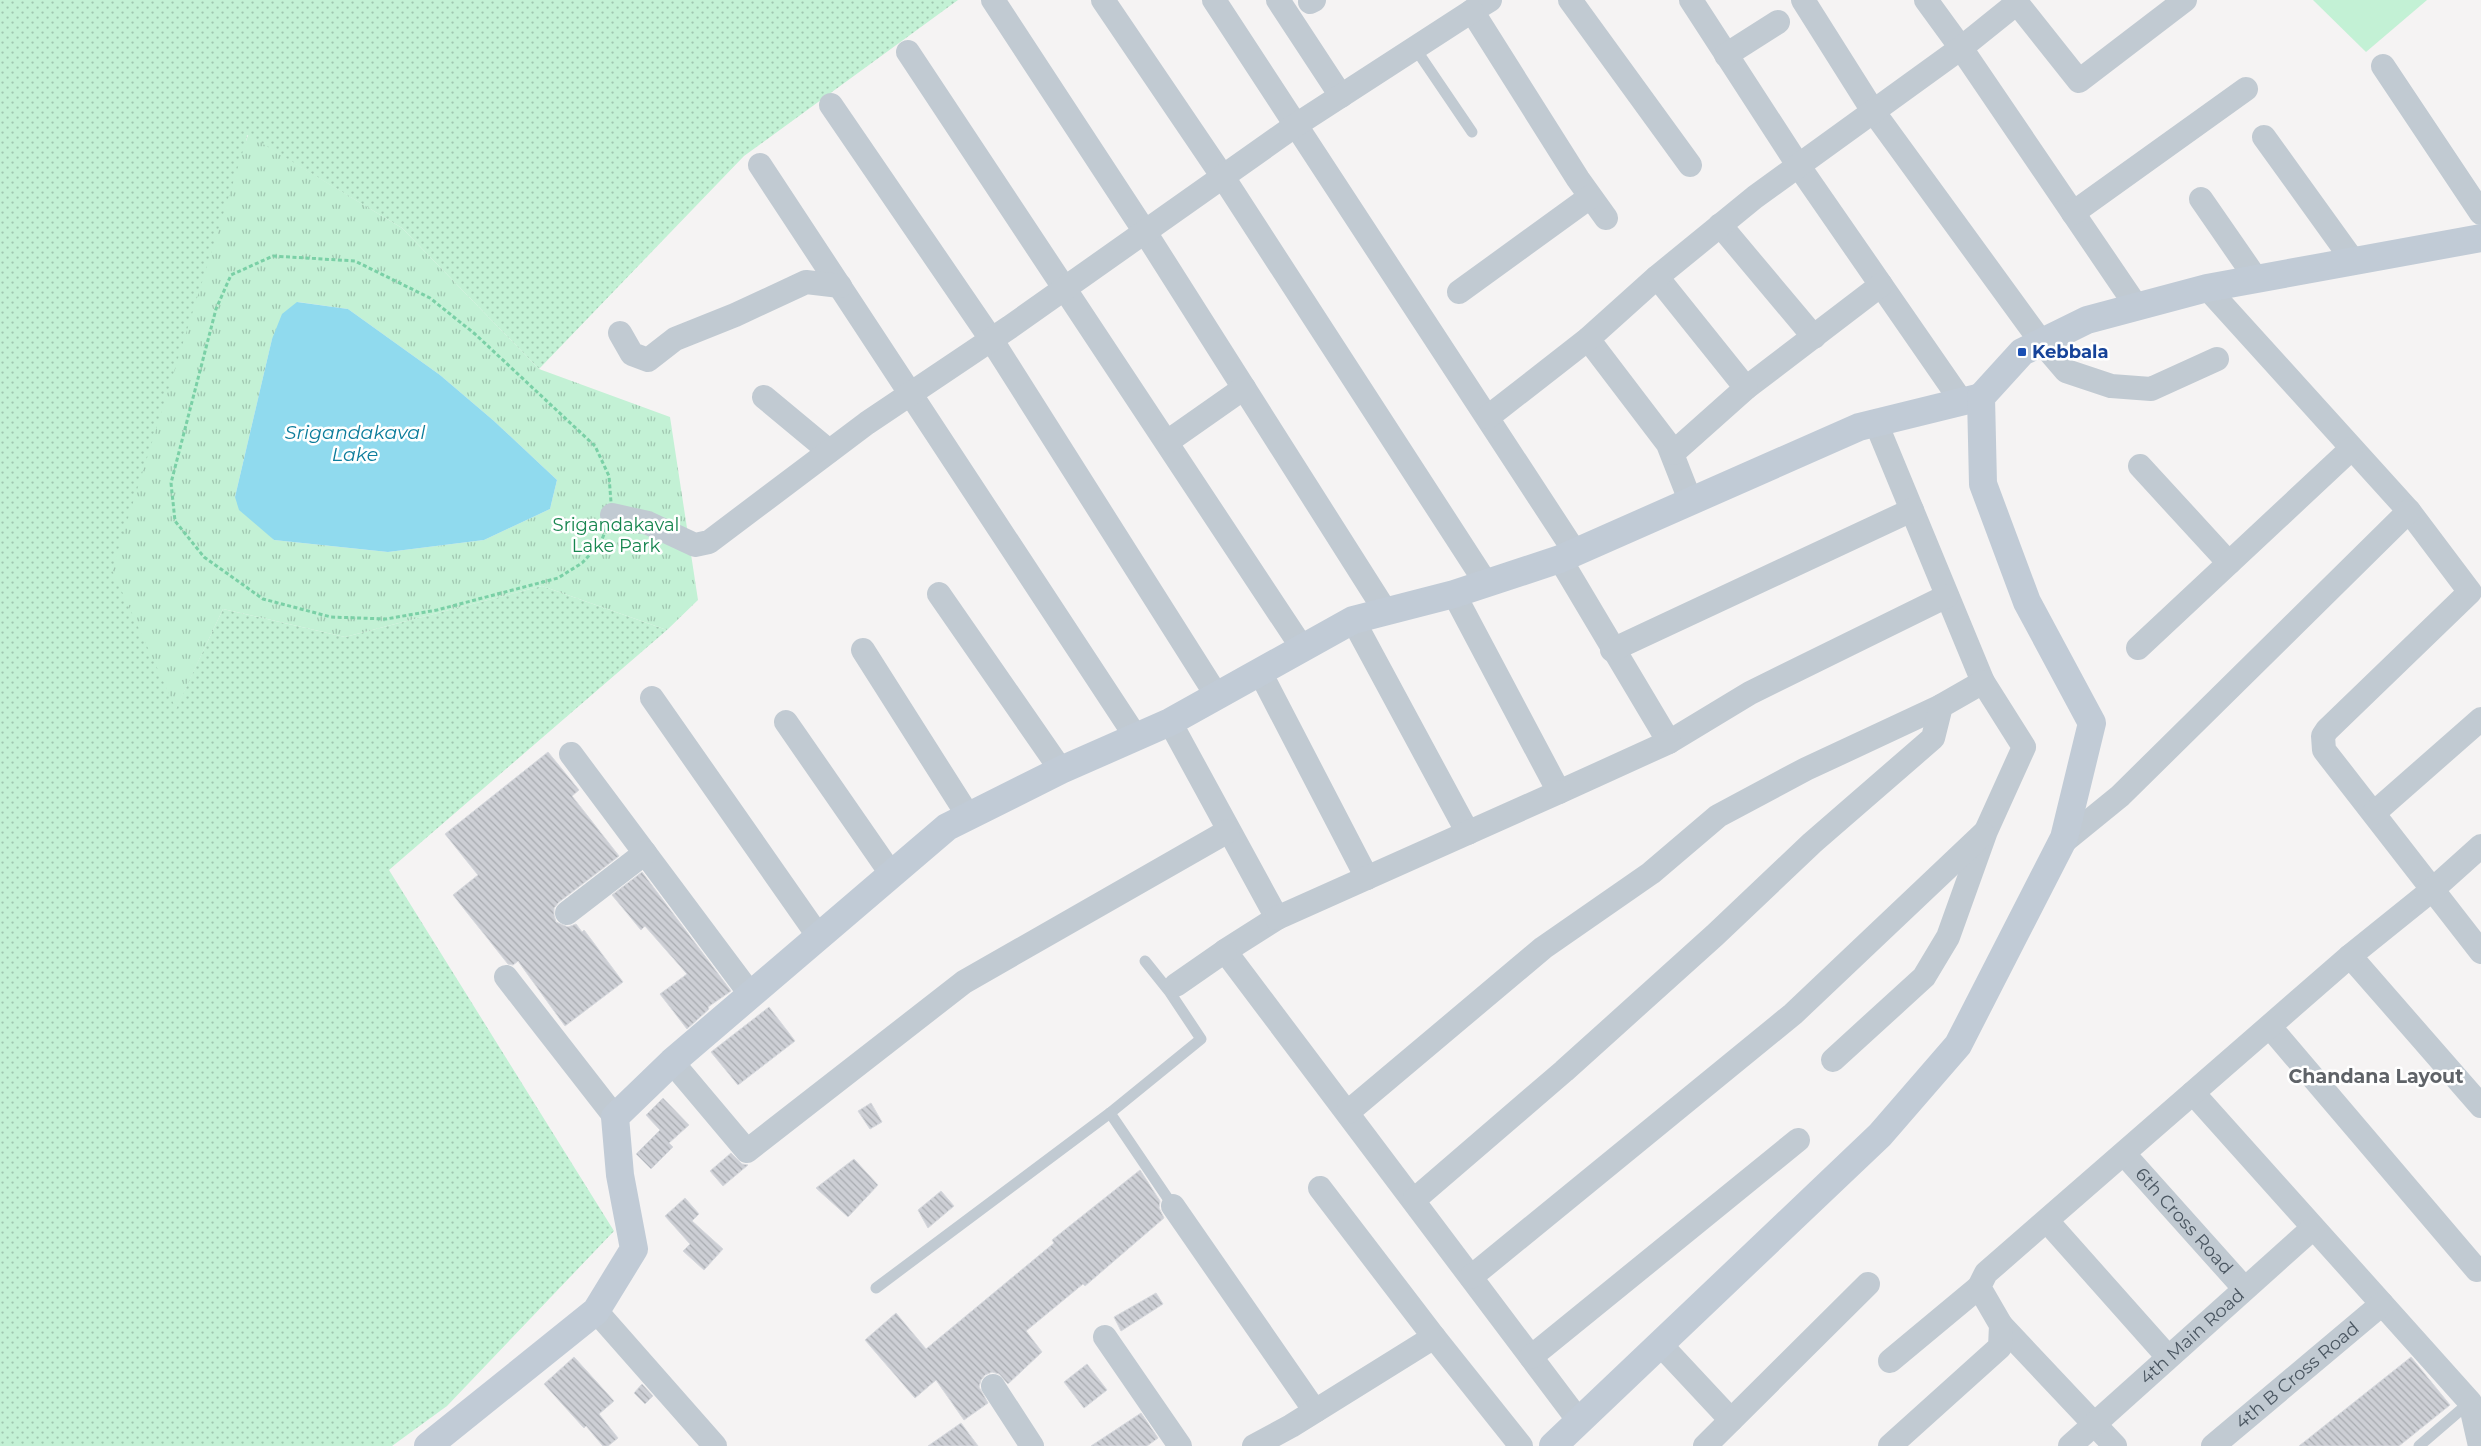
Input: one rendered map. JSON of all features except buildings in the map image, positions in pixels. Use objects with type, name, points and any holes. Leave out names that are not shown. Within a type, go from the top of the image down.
[{"type":"street","points":[[993,0],[1145,232],[1386,612]]},
{"type":"street","points":[[1103,0],[1223,177],[1486,584]]},
{"type":"street","points":[[1214,0],[1488,417],[1568,556],[1612,650],[1669,742]]},
{"type":"street","points":[[1278,0],[1341,96]]},
{"type":"street","points":[[1570,0],[1690,165]]},
{"type":"street","points":[[1553,1446],[1880,1135],[1958,1045],[2061,844],[2092,723],[2027,602],[1983,484],[1972,399],[1881,285],[1798,165],[1691,0]]},
{"type":"street","points":[[1803,0],[1873,111],[2042,343],[2066,371],[2111,386],[2151,389],[2218,359]]},
{"type":"street","points":[[1926,0],[1961,48],[2137,307]]},
{"type":"street","points":[[1488,417],[1588,339],[1656,277],[1720,225],[1798,165],[1961,48],[2018,1],[2079,81],[2185,0]]},
{"type":"street","points":[[612,516],[648,523],[695,545],[709,542],[910,394],[1065,288],[1296,125],[1481,6],[1590,197],[1606,218]]},
{"type":"street","points":[[1726,55],[1778,22]]},
{"type":"street","points":[[908,52],[1303,648]]},
{"type":"street","points":[[2383,66],[2481,213]]},
{"type":"street","points":[[2073,213],[2246,89]]},
{"type":"street","points":[[831,105],[991,339],[1217,696]]},
{"type":"street","points":[[2264,137],[2354,262]]},
{"type":"street","points":[[760,164],[1136,737]]},
{"type":"street","points":[[1460,292],[1590,197]]},
{"type":"street","points":[[2201,199],[2256,280]]},
{"type":"street","points":[[1720,225],[1814,337]]},
{"type":"street","points":[[615,1116],[672,1062],[947,828],[1061,770],[1170,722],[1353,620],[1454,594],[1568,556],[1690,500],[1859,427],[1972,399],[2022,352],[2086,320],[2207,288],[2481,238]]},
{"type":"street","points":[[1656,277],[1746,388]]},
{"type":"street","points":[[620,333],[632,354],[648,360],[675,338],[735,315],[806,282],[840,286]]},
{"type":"street","points":[[1673,453],[1746,388],[1881,285]]},
{"type":"street","points":[[2207,288],[2476,586],[2323,736],[2324,750],[2481,952]]},
{"type":"street","points":[[1588,339],[1673,453],[1690,500]]},
{"type":"street","points":[[1166,442],[1244,388]]},
{"type":"street","points":[[764,398],[829,452]]},
{"type":"street","points":[[1833,1060],[1924,977],[1948,937],[1986,831],[2024,747],[1983,682],[1876,423]]},
{"type":"street","points":[[2138,648],[2351,449]]},
{"type":"street","points":[[2140,466],[2229,563]]},
{"type":"street","points":[[1612,650],[1912,510]]},
{"type":"street","points":[[2061,844],[2120,796],[2409,511]]},
{"type":"street","points":[[939,594],[1061,770]]},
{"type":"street","points":[[1454,594],[1559,792]]},
{"type":"street","points":[[1172,988],[1225,951],[1278,918],[1669,742],[1750,693],[1948,596]]},
{"type":"street","points":[[1353,620],[1468,833]]},
{"type":"street","points":[[863,650],[969,817]]},
{"type":"street","points":[[1260,672],[1367,878]]},
{"type":"street","points":[[1348,1112],[1543,948],[1651,873],[1718,816],[1806,769],[1940,706],[1983,682]]},
{"type":"street","points":[[652,698],[819,937]]},
{"type":"street","points":[[1414,1200],[1564,1071],[1715,935],[1812,843],[1933,738],[1940,706]]},
{"type":"street","points":[[2374,813],[2481,719]]},
{"type":"street","points":[[786,722],[892,875]]},
{"type":"street","points":[[1170,722],[1228,831],[1278,918]]},
{"type":"street","points":[[571,754],[751,995]]},
{"type":"street","points":[[672,1062],[747,1152],[964,982],[1228,831]]},
{"type":"street","points":[[1471,1277],[1793,1014],[1986,831]]},
{"type":"street","points":[[1890,1362],[1979,1287],[1986,1273],[2350,956],[2432,890],[2481,846]]},
{"type":"street","points":[[567,913],[645,853]]},
{"type":"street","points":[[1225,951],[1348,1112],[1579,1422]]},
{"type":"street","points":[[2350,956],[2481,1106]]},
{"type":"street","points":[[428,1446],[596,1311],[634,1249],[620,1175],[615,1116],[506,977]]},
{"type":"street","points":[[2270,1026],[2477,1270]]},
{"type":"street","points":[[2193,1093],[2470,1402],[2480,1445]]},
{"type":"street","points":[[1531,1357],[1798,1140]]},
{"type":"street","name":"6th Cross Road","points":[[2124,1154],[2244,1288]]},
{"type":"street","points":[[1320,1188],[1434,1337],[1521,1446]]},
{"type":"street","points":[[1173,1206],[1315,1411]]},
{"type":"street","points":[[2047,1221],[2168,1357]]},
{"type":"street","name":"4th Main Road","points":[[2070,1446],[2313,1228]]},
{"type":"street","points":[[1705,1446],[1868,1284]]},
{"type":"street","points":[[1979,1287],[2002,1325],[2094,1426],[2115,1446]]},
{"type":"street","name":"4th B Cross Road","points":[[2213,1446],[2382,1304]]},
{"type":"street","points":[[596,1311],[715,1446]]},
{"type":"street","points":[[1890,1446],[2000,1347],[2002,1325]]},
{"type":"street","points":[[1105,1337],[1180,1446]]},
{"type":"street","points":[[1254,1446],[1315,1411],[1434,1337]]},
{"type":"street","points":[[1660,1344],[1731,1420]]},
{"type":"street","points":[[993,1386],[1032,1446]]},
{"type":"lane","points":[[1415,48],[1472,132]]},
{"type":"lane","points":[[876,1288],[1110,1113],[1201,1039],[1172,988],[1145,962]]},
{"type":"lane","points":[[1110,1113],[1173,1206]]},
{"type":"lane","points":[[2419,1446],[2470,1402]]},
{"type":"path","points":[[273,256],[355,261],[430,298],[475,334],[595,446],[608,476],[612,516],[600,544],[582,562],[558,578],[437,610],[386,619],[331,617],[263,599],[204,557],[175,521],[171,483],[216,309],[231,275],[273,256]]},
{"type":"green space","points":[[0,0],[958,0],[744,156],[539,369],[402,228],[247,135],[176,708],[223,609],[345,637],[542,586],[667,630],[389,870],[614,1231],[447,1406],[392,1446],[0,1446]]},
{"type":"green space","points":[[2313,0],[2427,0],[2366,52]]},
{"type":"green space","name":"Srigandakaval Lake Park","points":[[248,135],[402,228],[539,369],[670,417],[698,600],[667,630],[542,586],[345,637],[223,609],[176,709],[112,570]],"holes":[[[298,302],[348,309],[440,375],[494,421],[557,480],[550,509],[484,540],[388,552],[274,540],[235,497],[272,339]]]},
{"type":"water","name":"Srigandakaval Lake","points":[[297,302],[348,309],[440,375],[494,421],[557,480],[550,509],[484,540],[388,552],[274,540],[239,510],[235,497],[272,339],[282,314]]},
{"type":"place","name":"Kebbala","points":[[2022,352]]},
{"type":"district","name":"Chandana Layout","points":[[2376,1076]]}]
